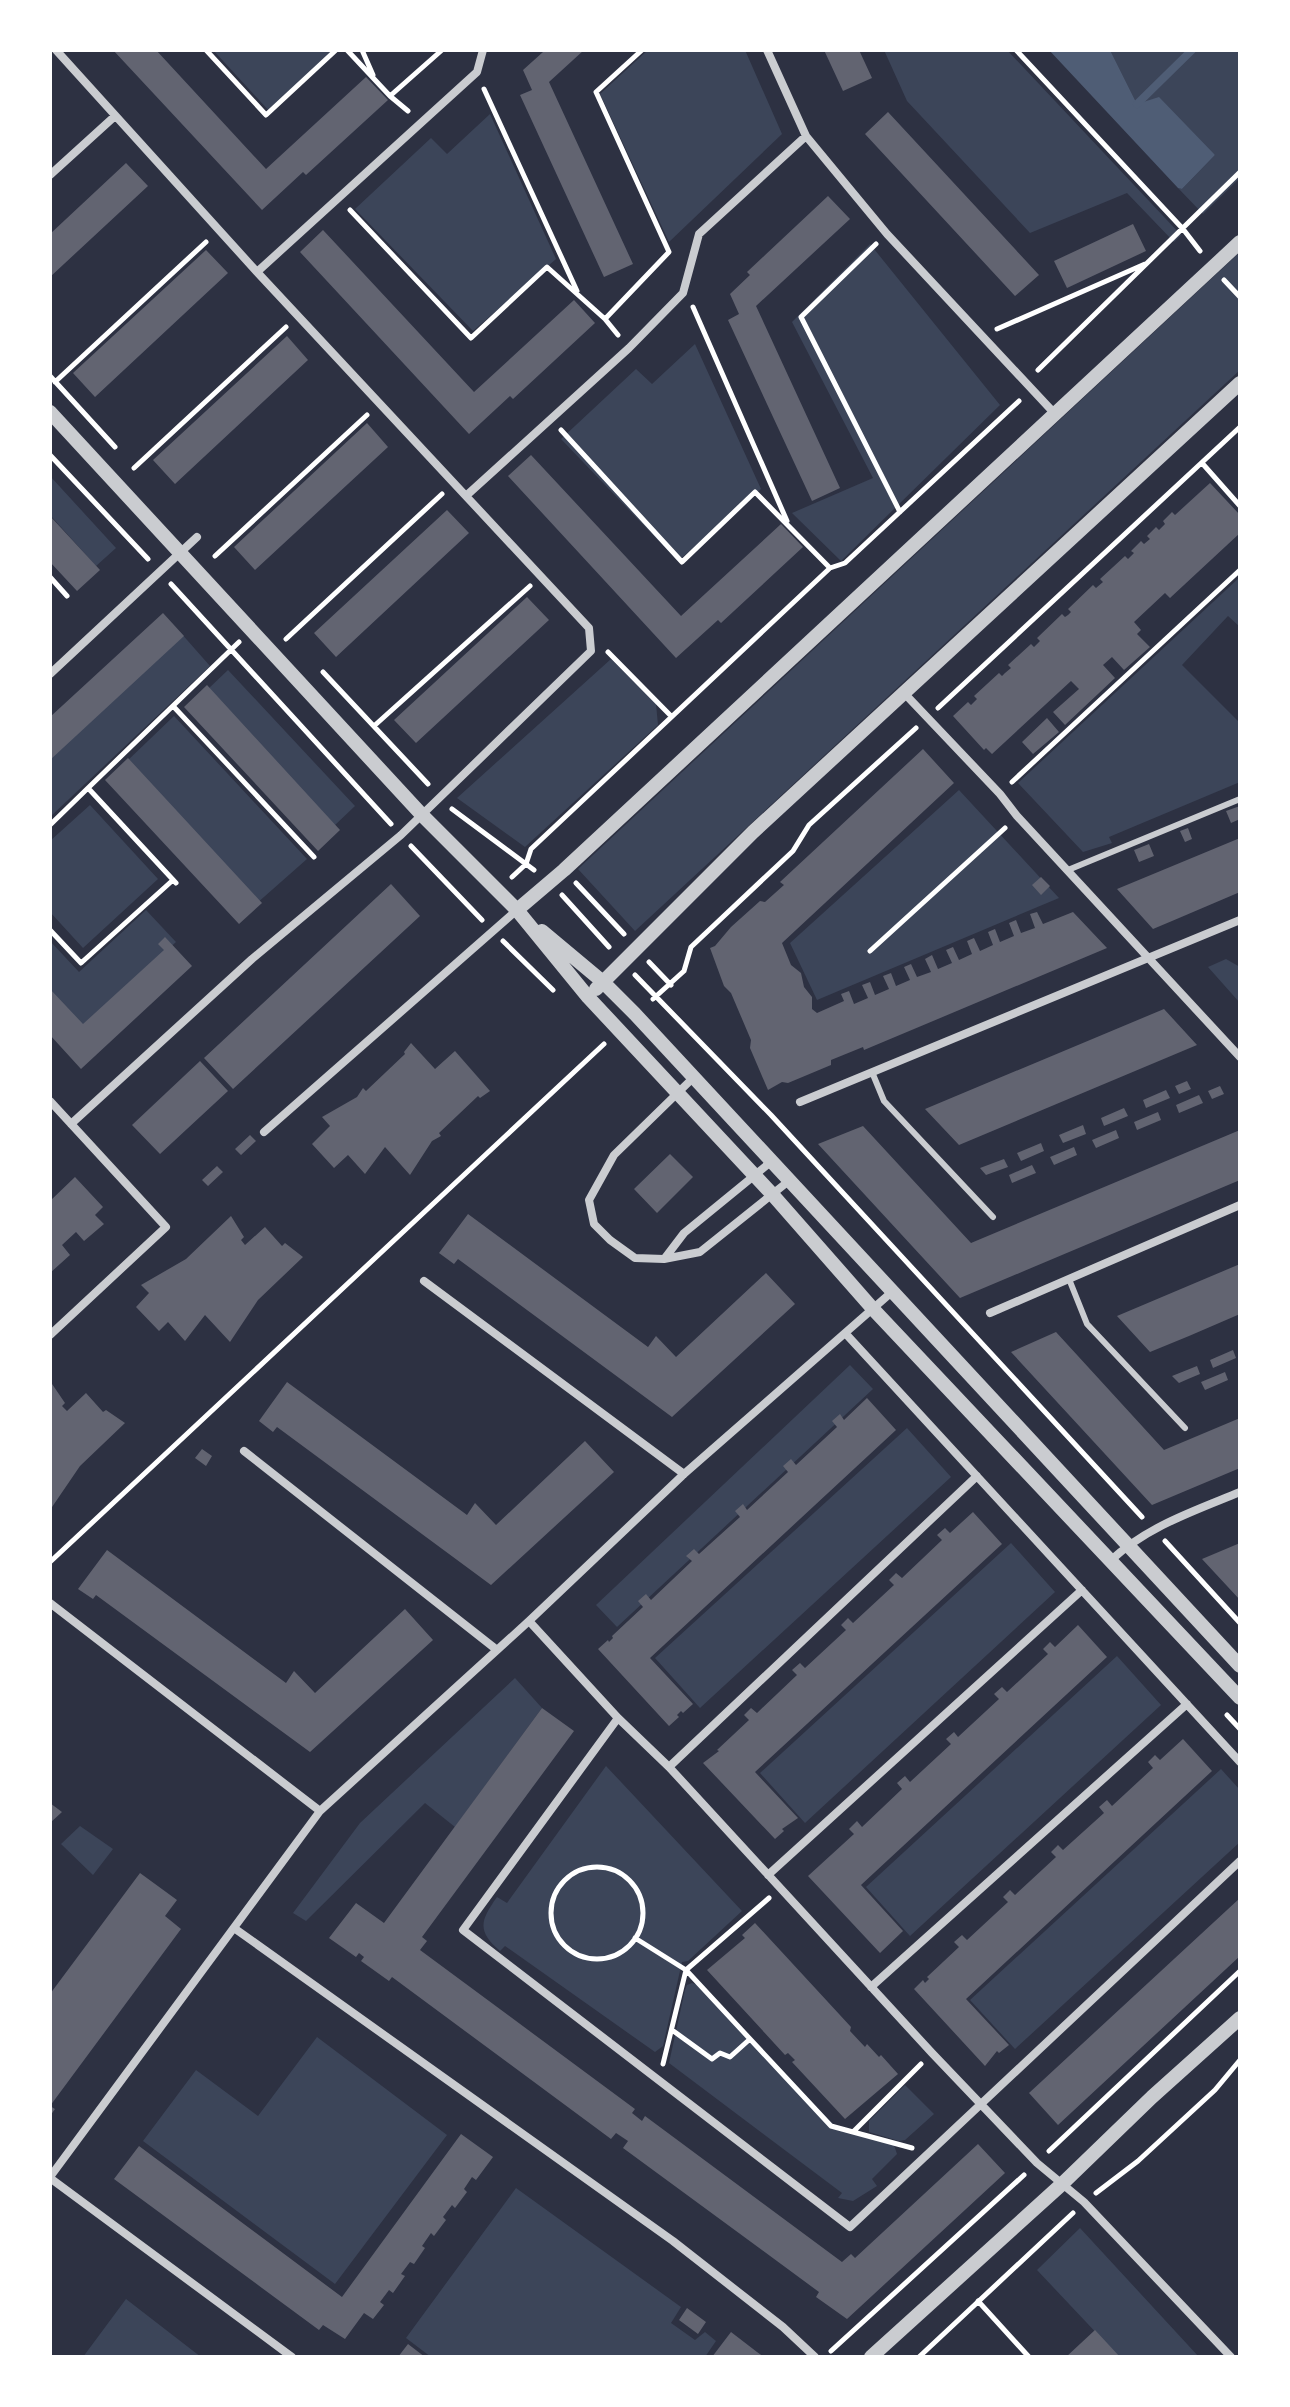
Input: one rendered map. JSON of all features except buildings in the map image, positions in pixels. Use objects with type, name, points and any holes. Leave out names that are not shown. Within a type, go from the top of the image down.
[{"type":"street","points":[[56,50],[219,231],[589,628],[591,651],[401,835],[252,959],[71,1124]]},
{"type":"street","points":[[257,272],[477,72],[483,50]]},
{"type":"street","points":[[767,50],[806,136],[887,234],[1056,415]]},
{"type":"street","points":[[50,175],[115,116]]},
{"type":"street","points":[[467,495],[629,348],[683,293],[699,234],[806,136]]},
{"type":"street","points":[[264,1132],[564,870],[1240,242]]},
{"type":"street","points":[[588,997],[753,832],[1240,383]]},
{"type":"street","points":[[50,412],[422,815],[517,910],[588,997],[772,1194],[873,1309],[1240,1698]]},
{"type":"street","points":[[50,674],[197,537]]},
{"type":"street","points":[[905,694],[1240,1057]]},
{"type":"street","points":[[517,910],[603,982],[635,1014],[1240,1666]]},
{"type":"street","points":[[800,1102],[1240,920]]},
{"type":"street","points":[[694,1077],[614,1155],[589,1200],[594,1224],[635,1258],[664,1259],[700,1252],[790,1180]]},
{"type":"street","points":[[50,1101],[166,1227],[50,1335]]},
{"type":"street","points":[[664,1259],[684,1233],[772,1161]]},
{"type":"street","points":[[990,1313],[1240,1205]]},
{"type":"street","points":[[424,1281],[684,1474]]},
{"type":"street","points":[[292,2357],[50,2178],[320,1811],[529,1621],[684,1474],[893,1291]]},
{"type":"street","points":[[846,1334],[1240,1762]]},
{"type":"street","points":[[244,1451],[497,1650]]},
{"type":"street","points":[[669,1767],[977,1476]]},
{"type":"street","points":[[1110,1561],[1153,1529],[1240,1492]]},
{"type":"street","points":[[768,1875],[1082,1590]]},
{"type":"street","points":[[50,1603],[320,1811]]},
{"type":"street","points":[[529,1621],[618,1718],[669,1767],[932,2053],[1037,2163],[1084,2202],[1231,2357]]},
{"type":"street","points":[[871,1987],[1187,1704]]},
{"type":"street","points":[[618,1718],[463,1930],[850,2227],[1240,1861]]},
{"type":"street","points":[[234,1928],[673,2241],[783,2327],[815,2357]]},
{"type":"street","points":[[871,2357],[1240,2018]]},
{"type":"lane","points":[[1068,870],[1240,799]]},
{"type":"lane","points":[[872,1072],[884,1101],[993,1217]]},
{"type":"lane","points":[[1069,1279],[1087,1324],[1185,1428]]},
{"type":"path","points":[[206,50],[266,115],[336,50]]},
{"type":"path","points":[[347,50],[390,96],[421,123]]},
{"type":"path","points":[[362,50],[375,80]]},
{"type":"path","points":[[390,96],[442,50]]},
{"type":"path","points":[[605,319],[669,252],[596,92],[642,50]]},
{"type":"path","points":[[1016,50],[1183,229],[1213,268]]},
{"type":"path","points":[[477,72],[579,296]]},
{"type":"path","points":[[475,913],[526,864],[531,849],[538,842],[830,568],[845,563],[900,512],[1240,172]]},
{"type":"path","points":[[339,198],[471,338],[547,267],[605,319],[629,348]]},
{"type":"path","points":[[55,382],[219,231]]},
{"type":"path","points":[[887,234],[801,317],[900,512]]},
{"type":"path","points":[[981,336],[1150,262]]},
{"type":"path","points":[[684,288],[789,526]]},
{"type":"path","points":[[134,468],[299,315]]},
{"type":"path","points":[[50,376],[144,479]]},
{"type":"path","points":[[215,556],[379,403]]},
{"type":"path","points":[[550,419],[682,562],[755,492],[830,568]]},
{"type":"path","points":[[50,455],[401,835],[560,998]]},
{"type":"path","points":[[1202,463],[1240,506]]},
{"type":"path","points":[[272,652],[455,482]]},
{"type":"path","points":[[197,537],[225,567]]},
{"type":"path","points":[[1000,794],[1240,570]]},
{"type":"path","points":[[50,577],[67,596]]},
{"type":"path","points":[[374,726],[539,577]]},
{"type":"path","points":[[278,625],[299,648]]},
{"type":"path","points":[[50,825],[252,630]]},
{"type":"path","points":[[591,651],[610,652],[671,717]]},
{"type":"path","points":[[321,670],[441,798],[550,882],[771,1115],[1240,1623]]},
{"type":"path","points":[[173,706],[314,857]]},
{"type":"path","points":[[50,930],[81,963],[174,881],[88,788]]},
{"type":"path","points":[[870,951],[1017,816]]},
{"type":"path","points":[[538,842],[671,985]]},
{"type":"path","points":[[635,1014],[655,996]]},
{"type":"path","points":[[50,1562],[619,1029]]},
{"type":"path","points":[[603,1867],[625,1876],[636,1887],[643,1903],[643,1919],[635,1938],[616,1955],[600,1959],[584,1957],[569,1950],[558,1936],[552,1921],[552,1907],[562,1883],[574,1873],[587,1868],[603,1867]]},
{"type":"path","points":[[659,2080],[686,1970],[780,1888]]},
{"type":"path","points":[[635,1938],[686,1970],[831,2126],[928,2153]]},
{"type":"path","points":[[672,2030],[712,2059],[720,2053],[730,2057],[750,2039]]},
{"type":"path","points":[[853,2132],[932,2053]]},
{"type":"path","points":[[978,2301],[1029,2357]]},
{"type":"shaded area","points":[[213,50],[337,50],[270,112]]},
{"type":"shaded area","points":[[648,50],[745,50],[782,134],[669,242],[600,94]]},
{"type":"shaded area","points":[[884,50],[1007,50],[1181,235],[1174,242],[1127,193],[1030,233],[907,101]]},
{"type":"shaded area","points":[[1049,50],[1110,50],[1137,104],[1159,97],[1215,155],[1182,189],[1178,188]]},
{"type":"shaded area","points":[[1110,50],[1240,50],[1240,178],[1203,214],[1178,188],[1182,189],[1215,155],[1137,104]]},
{"type":"shaded area","points":[[490,114],[556,259],[473,331],[355,209],[431,138],[447,154]]},
{"type":"shaded area","points":[[870,244],[1000,405],[841,561],[792,513],[873,478],[792,322]]},
{"type":"shaded area","points":[[1240,252],[1240,370],[635,931],[578,869]]},
{"type":"shaded area","points":[[695,344],[761,489],[678,561],[561,439],[636,369],[652,384]]},
{"type":"shaded area","points":[[50,476],[116,548],[96,566],[50,515]]},
{"type":"shaded area","points":[[1240,577],[1240,627],[1228,616],[1182,665],[1240,723],[1240,782],[1109,837],[1112,843],[1083,852],[1018,783]]},
{"type":"shaded area","points":[[180,632],[210,666],[50,817],[50,752]]},
{"type":"shaded area","points":[[611,659],[656,704],[658,725],[525,847],[457,798]]},
{"type":"shaded area","points":[[228,670],[355,806],[334,826],[207,690]]},
{"type":"shaded area","points":[[174,716],[307,859],[256,904],[125,763]]},
{"type":"shaded area","points":[[959,790],[1059,898],[817,1000],[790,943]]},
{"type":"shaded area","points":[[90,805],[158,879],[83,948],[50,912],[50,841]]},
{"type":"shaded area","points":[[146,910],[176,942],[79,1032],[50,1000],[50,941],[79,972]]},
{"type":"shaded area","points":[[1226,959],[1240,967],[1240,1003],[1208,967]]},
{"type":"shaded area","points":[[850,1365],[873,1389],[617,1627],[596,1605]]},
{"type":"shaded area","points":[[907,1428],[951,1477],[700,1708],[655,1658]]},
{"type":"shaded area","points":[[1011,1543],[1055,1592],[805,1823],[760,1773]]},
{"type":"shaded area","points":[[1117,1656],[1161,1705],[910,1936],[866,1887]]},
{"type":"shaded area","points":[[515,1678],[542,1708],[455,1827],[425,1803],[306,1921],[293,1913],[360,1823]]},
{"type":"shaded area","points":[[606,1766],[742,1911],[688,1961],[682,1962],[663,2046],[655,2052],[505,1946],[500,1951],[484,1931],[484,1919],[497,1897],[507,1903]]},
{"type":"shaded area","points":[[1221,1769],[1240,1790],[1240,1842],[1015,2049],[970,2000]]},
{"type":"shaded area","points":[[80,1826],[113,1849],[93,1875],[61,1844]]},
{"type":"shaded area","points":[[692,1983],[698,1985],[834,2125],[894,2145],[897,2154],[872,2179],[877,2186],[853,2201],[838,2198],[842,2193],[669,2063],[685,1990]]},
{"type":"shaded area","points":[[317,2037],[447,2135],[335,2284],[143,2141],[196,2070],[258,2116]]},
{"type":"shaded area","points":[[905,2085],[934,2114],[905,2140],[869,2132],[869,2121]]},
{"type":"shaded area","points":[[516,2188],[681,2307],[671,2323],[695,2340],[705,2332],[716,2341],[705,2357],[431,2357],[406,2338]]},
{"type":"shaded area","points":[[1080,2228],[1199,2357],[1119,2357],[1037,2270]]},
{"type":"shaded area","points":[[126,2299],[201,2357],[83,2357]]},
{"type":"waterway","points":[[1137,104],[1192,50]]}]
